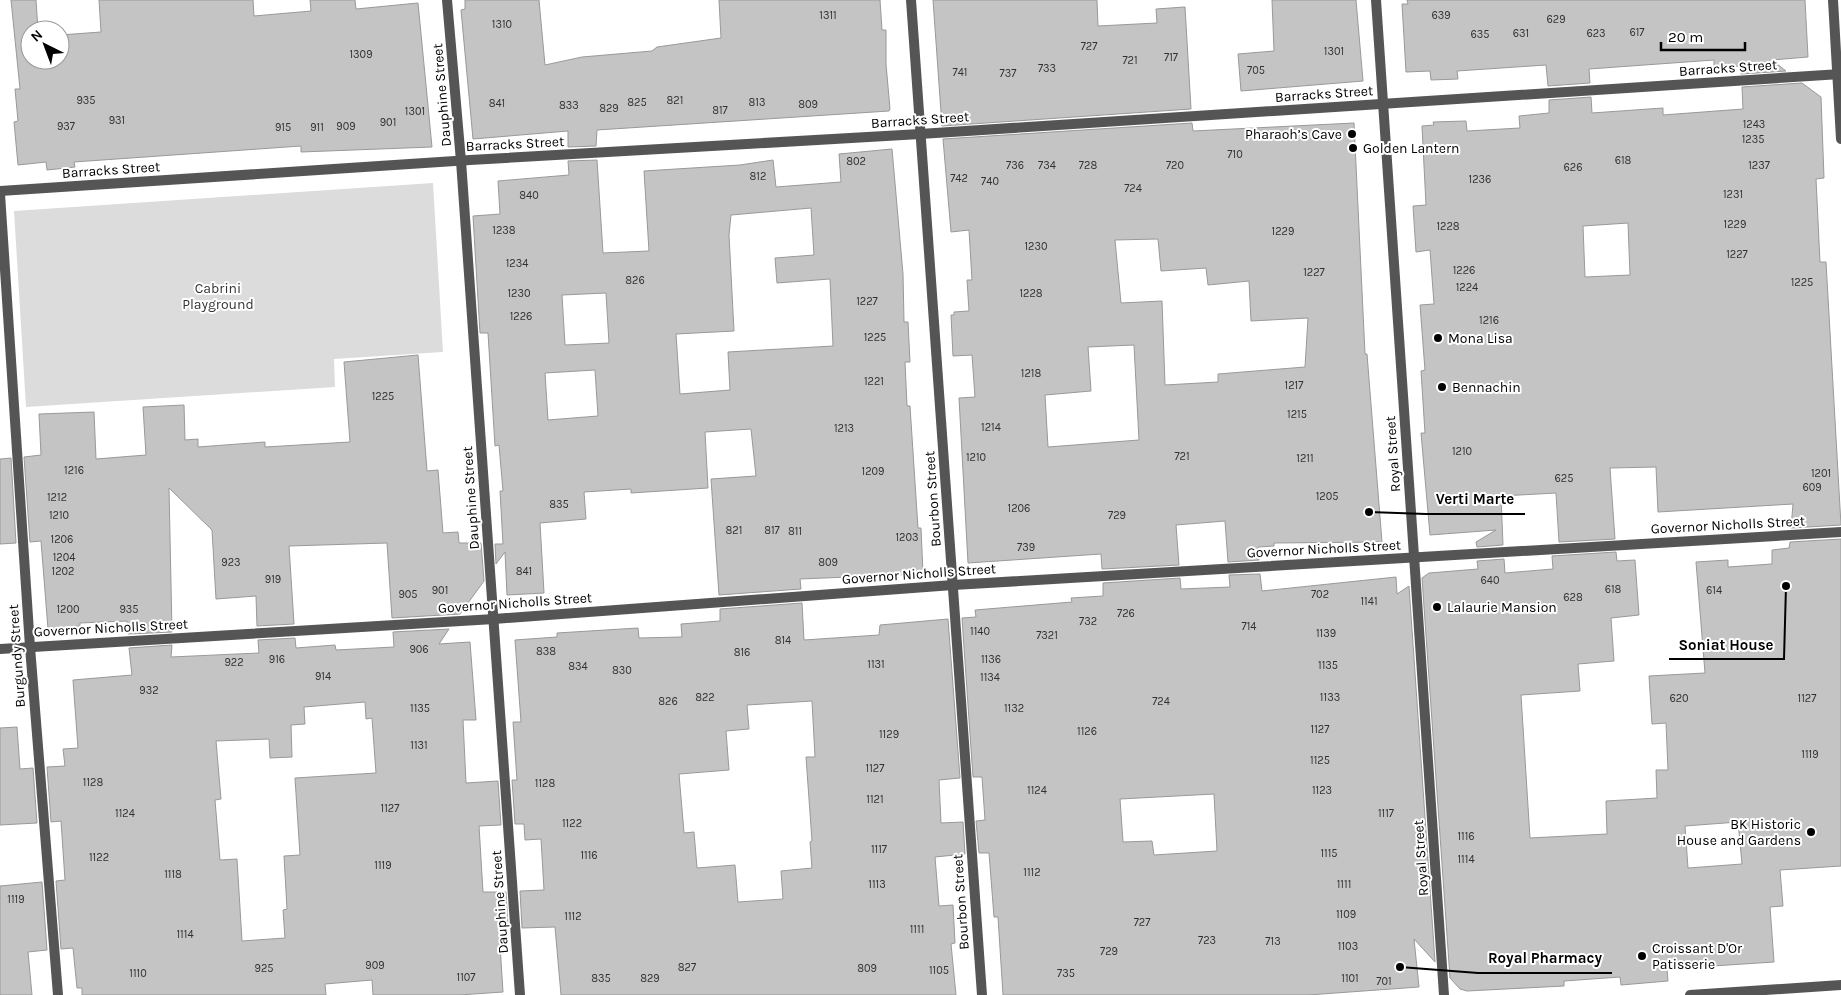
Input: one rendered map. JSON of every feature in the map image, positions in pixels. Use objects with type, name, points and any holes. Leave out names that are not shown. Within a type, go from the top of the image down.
[{"type":"street","name":"Dauphine Street","points":[[447,0],[461,161],[520,995]]},
{"type":"street","name":"Bourbon Street","points":[[912,0],[982,995]]},
{"type":"street","name":"Royal Street","points":[[1376,0],[1444,995]]},
{"type":"street","points":[[1833,0],[1839,74],[1841,139]]},
{"type":"street","name":"Barracks Street","points":[[0,192],[1839,74]]},
{"type":"street","name":"Burgundy Street","points":[[0,192],[30,647],[58,995]]},
{"type":"street","name":"Governor Nicholls Street","points":[[0,648],[494,619],[953,585],[1841,532]]},
{"type":"street","points":[[1690,995],[1841,985]]},
{"type":"green space","name":"Cabrini Playground","points":[[433,183],[443,352],[334,359],[335,387],[26,407],[14,211]]},
{"type":"building","points":[[11,0],[36,0],[37,20],[20,20],[20,70],[70,70],[70,34],[101,32],[99,0],[253,0],[254,16],[311,11],[310,0],[355,0],[356,9],[418,3],[432,147],[301,152],[301,146],[74,162],[75,167],[47,170],[46,162],[18,165],[14,122],[18,121],[15,89],[20,89]]},
{"type":"building","points":[[465,0],[539,0],[545,65],[582,57],[652,51],[657,47],[721,38],[719,0],[880,0],[882,30],[886,30],[886,64],[890,109],[889,111],[597,130],[596,146],[568,147],[568,131],[473,139],[461,10],[465,9]]},
{"type":"building","points":[[933,0],[1097,0],[1098,26],[1157,23],[1156,9],[1185,7],[1191,109],[942,126]]},
{"type":"building","points":[[1272,0],[1356,0],[1363,81],[1241,91],[1238,54],[1274,51]]},
{"type":"building","points":[[1407,0],[1805,0],[1808,57],[1772,60],[1786,71],[1741,74],[1741,66],[1714,68],[1714,60],[1589,69],[1590,83],[1548,86],[1546,65],[1457,71],[1458,79],[1431,80],[1430,71],[1406,72],[1402,4],[1408,4]]},
{"type":"building","points":[[1802,83],[1821,97],[1824,178],[1816,179],[1820,262],[1826,262],[1841,525],[1791,528],[1793,504],[1658,512],[1656,467],[1610,468],[1615,539],[1559,542],[1556,493],[1501,496],[1503,545],[1477,547],[1476,542],[1496,530],[1430,535],[1421,433],[1425,433],[1421,371],[1425,370],[1420,305],[1434,304],[1430,250],[1416,252],[1413,206],[1426,205],[1422,126],[1434,125],[1433,122],[1466,121],[1467,131],[1520,128],[1519,116],[1549,113],[1549,100],[1591,97],[1592,113],[1663,108],[1663,115],[1743,109],[1742,87]],"holes":[[[1628,223],[1630,275],[1585,277],[1583,226]]]},
{"type":"building","points":[[1192,123],[1193,131],[1354,123],[1365,354],[1367,354],[1382,542],[1274,543],[1274,546],[1258,547],[1259,560],[1228,562],[1225,521],[1176,525],[1179,565],[1102,569],[1101,554],[968,563],[959,398],[975,397],[972,355],[953,356],[951,315],[954,315],[954,312],[969,311],[967,280],[972,280],[969,230],[951,232],[943,139]],"holes":[[[1158,239],[1161,271],[1206,268],[1208,285],[1249,281],[1251,321],[1308,318],[1305,367],[1218,374],[1218,382],[1165,385],[1162,301],[1121,303],[1115,240]],[[1134,345],[1139,440],[1048,447],[1045,395],[1091,391],[1088,347]]]},
{"type":"building","points":[[892,149],[903,274],[904,322],[908,322],[910,362],[905,362],[907,406],[910,406],[918,528],[921,528],[923,574],[800,579],[801,589],[719,595],[711,479],[756,476],[751,429],[705,432],[708,488],[631,493],[631,489],[584,492],[586,519],[540,523],[544,593],[507,595],[505,552],[496,564],[495,544],[503,544],[500,491],[503,491],[499,445],[495,446],[488,333],[480,333],[473,216],[500,214],[498,181],[569,175],[568,161],[597,160],[603,253],[649,251],[644,171],[740,165],[773,160],[776,187],[841,182],[839,154]],"holes":[[[811,208],[814,255],[775,258],[777,283],[830,279],[833,346],[728,352],[730,390],[680,394],[676,334],[734,331],[729,235],[731,215]],[[606,293],[609,343],[565,345],[562,295]],[[595,370],[598,416],[548,420],[545,373]]]},
{"type":"building","points":[[418,355],[427,471],[438,470],[443,533],[458,532],[459,543],[481,543],[484,581],[460,614],[392,618],[387,543],[289,546],[294,624],[257,626],[256,596],[216,599],[212,530],[169,488],[172,632],[128,634],[127,621],[80,623],[80,626],[48,629],[41,541],[30,542],[24,457],[41,455],[39,414],[94,412],[96,459],[146,455],[143,407],[184,405],[185,440],[198,439],[198,447],[265,442],[265,447],[350,442],[344,362]]},
{"type":"building","points":[[11,458],[16,543],[0,544],[0,459]]},
{"type":"building","points":[[1841,539],[1841,866],[1780,870],[1783,906],[1770,907],[1774,962],[1667,969],[1668,981],[1621,985],[1620,977],[1564,981],[1564,986],[1467,991],[1460,989],[1450,978],[1422,578],[1429,573],[1478,569],[1477,561],[1504,559],[1505,573],[1553,569],[1552,556],[1616,552],[1617,561],[1635,560],[1639,615],[1611,618],[1614,661],[1578,664],[1580,691],[1521,695],[1530,838],[1607,834],[1606,801],[1657,798],[1656,770],[1668,770],[1666,723],[1652,724],[1649,676],[1705,673],[1696,562],[1728,560],[1728,567],[1772,564],[1772,550],[1789,548],[1790,542]],"holes":[[[1738,822],[1742,864],[1688,868],[1685,826]]]},
{"type":"building","points":[[1260,574],[1262,591],[1396,577],[1397,594],[1409,586],[1435,962],[1414,939],[1419,987],[1308,995],[1003,995],[998,917],[994,917],[989,853],[979,853],[976,821],[985,820],[982,777],[973,777],[962,618],[976,617],[975,610],[1072,602],[1071,598],[1103,596],[1103,583],[1180,578],[1181,589],[1230,587],[1229,575]],"holes":[[[1214,794],[1217,851],[1154,855],[1152,841],[1123,842],[1120,799]]]},
{"type":"building","points":[[802,603],[804,640],[879,635],[880,625],[948,619],[960,778],[939,780],[941,823],[963,822],[965,854],[935,857],[939,906],[953,905],[955,943],[951,944],[956,995],[561,995],[555,927],[522,928],[520,891],[544,890],[541,839],[525,840],[524,824],[515,824],[512,780],[517,780],[513,722],[521,722],[515,640],[557,637],[557,633],[638,628],[639,638],[682,637],[681,624],[720,621],[720,609]],"holes":[[[812,701],[815,757],[806,757],[812,868],[781,871],[783,899],[738,902],[735,865],[697,868],[694,832],[684,833],[679,774],[729,770],[726,731],[749,729],[747,705]]]},
{"type":"building","points":[[449,629],[439,644],[470,642],[476,720],[463,720],[466,783],[498,781],[501,825],[479,826],[483,892],[506,892],[508,928],[499,929],[503,992],[459,995],[373,995],[372,980],[325,984],[326,995],[82,995],[82,988],[77,988],[73,948],[61,949],[56,881],[65,880],[61,821],[51,822],[47,767],[65,766],[63,749],[78,748],[73,680],[132,675],[129,648],[172,645],[171,657],[259,653],[258,640],[295,638],[296,648],[335,645],[336,650],[394,647],[393,632]],"holes":[[[365,702],[366,719],[372,718],[376,773],[295,778],[300,855],[284,856],[287,909],[283,910],[285,938],[242,941],[237,859],[220,860],[215,800],[221,799],[216,741],[269,739],[270,758],[292,757],[291,725],[305,724],[304,707]]]},
{"type":"building","points":[[17,727],[20,769],[33,768],[37,823],[0,825],[0,728]]},
{"type":"building","points":[[42,882],[47,950],[28,952],[32,995],[0,995],[0,886]]},
{"type":"place","name":"Pharaoh’s Cave","points":[[1352,134]]},
{"type":"place","name":"Golden Lantern","points":[[1353,148]]},
{"type":"place","name":"Mona Lisa","points":[[1438,338]]},
{"type":"place","name":"Bennachin","points":[[1442,387]]},
{"type":"place","name":"Verti Marte","points":[[1369,512]]},
{"type":"place","name":"Soniat House","points":[[1786,586]]},
{"type":"place","name":"Lalaurie Mansion","points":[[1437,607]]},
{"type":"place","name":"BK Historic House and Gardens","points":[[1811,832]]},
{"type":"place","name":"Croissant D'Or Patisserie","points":[[1642,956]]},
{"type":"place","name":"Royal Pharmacy","points":[[1400,967]]}]
